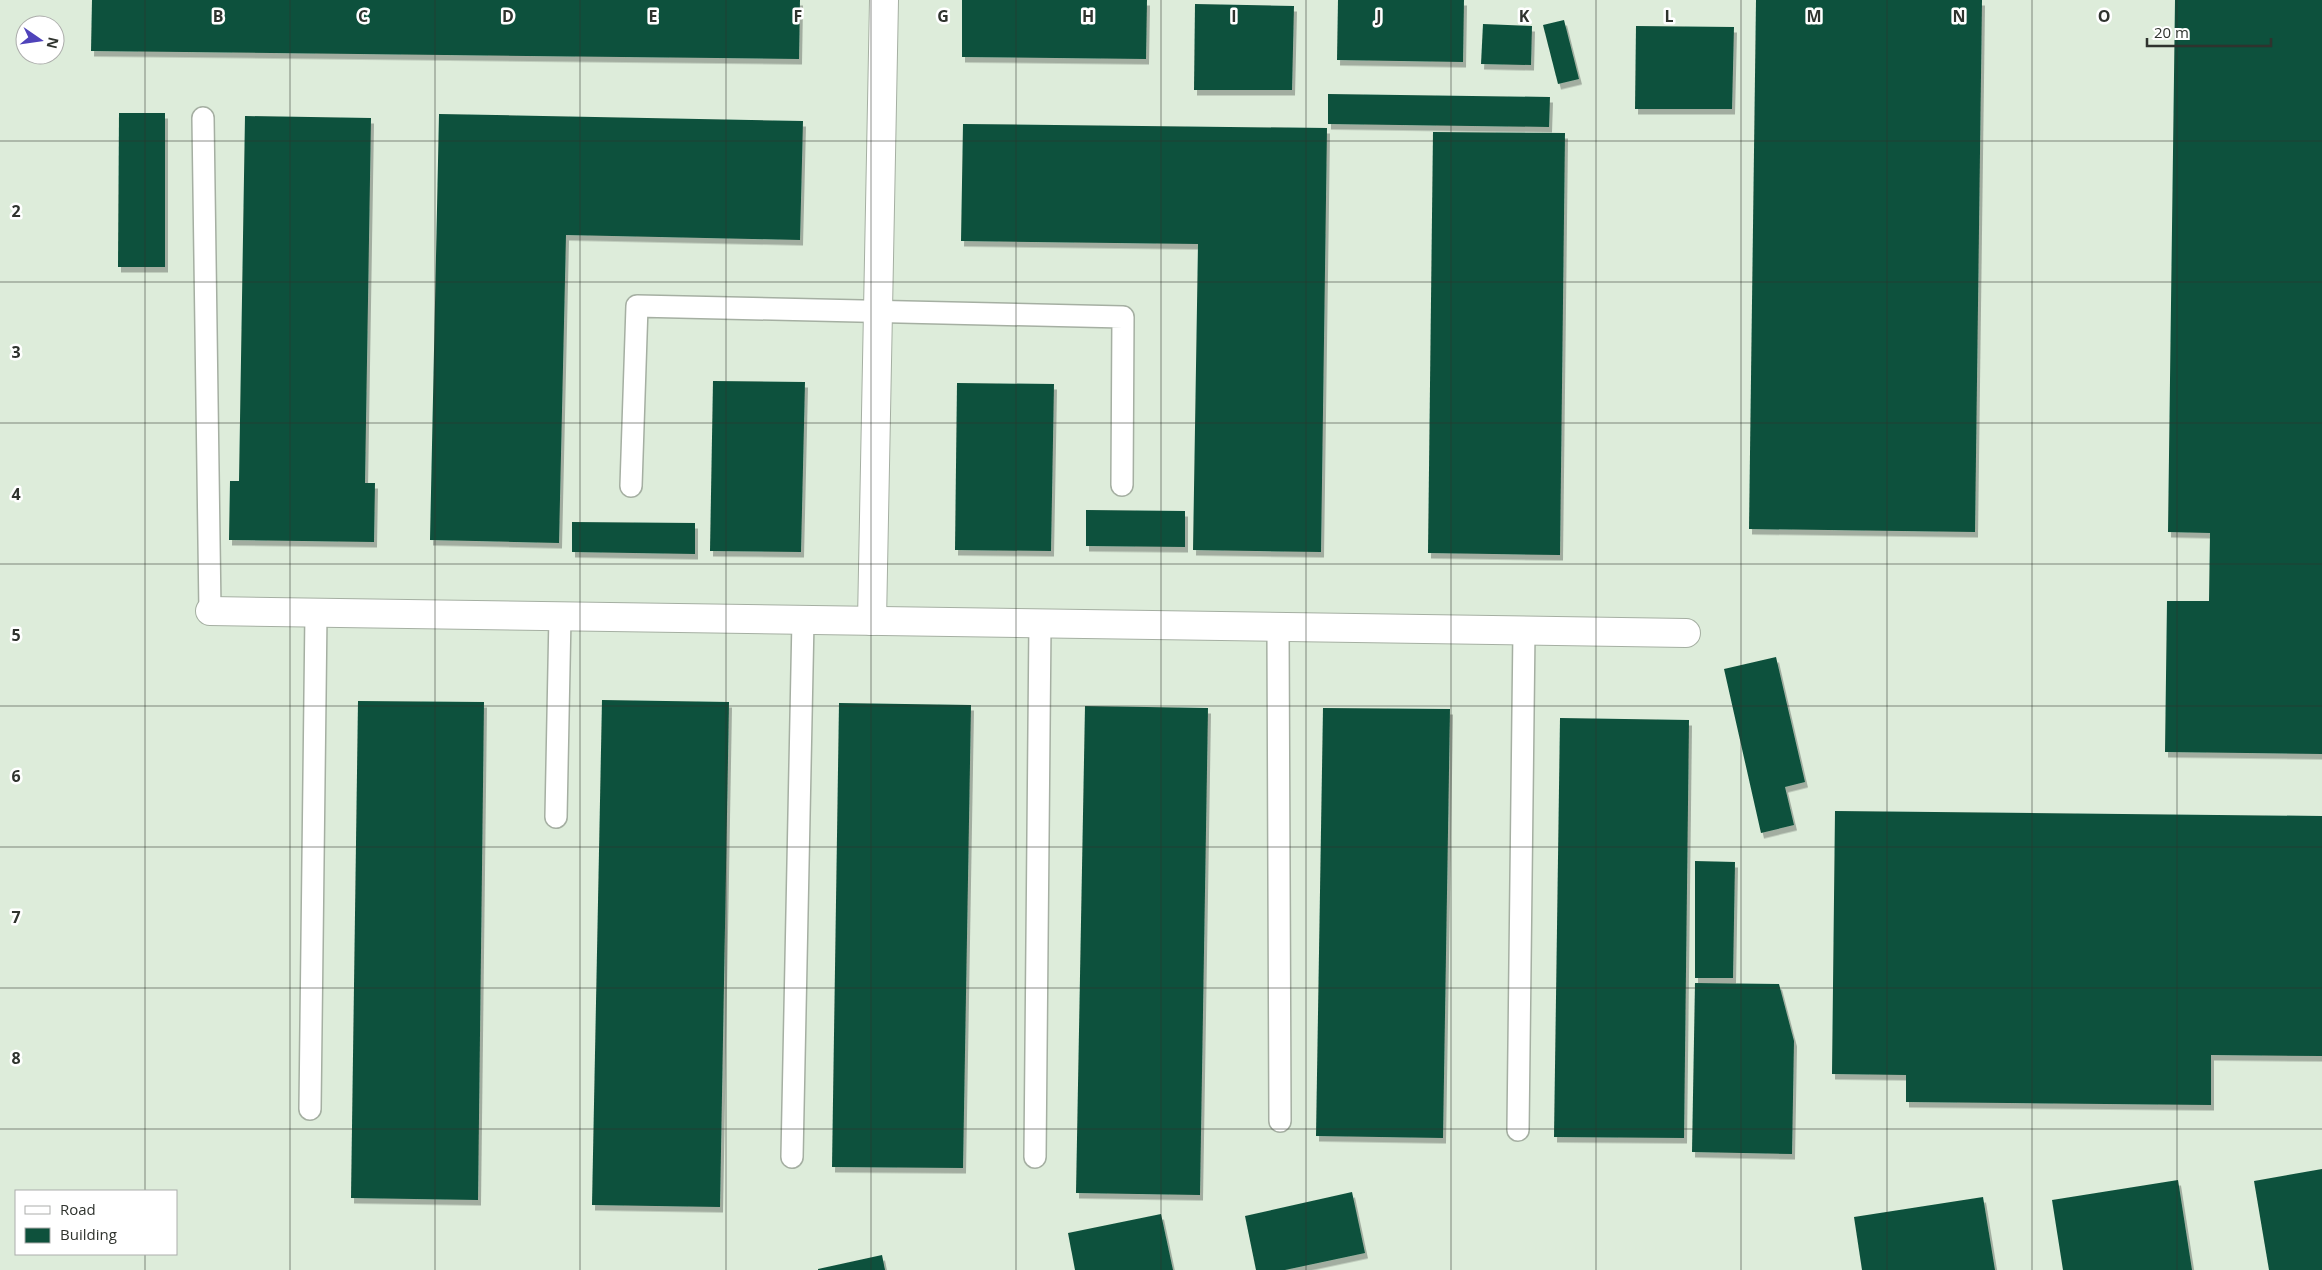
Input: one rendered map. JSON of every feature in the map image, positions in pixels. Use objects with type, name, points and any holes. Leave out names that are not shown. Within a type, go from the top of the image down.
[{"type":"street","points":[[872,621],[884,0]]},
{"type":"street","points":[[210,611],[1686,633]]},
{"type":"lane","points":[[203,118],[210,611]]},
{"type":"lane","points":[[631,486],[638,306],[1123,317],[1122,485]]},
{"type":"lane","points":[[310,1109],[316,613]]},
{"type":"lane","points":[[556,817],[560,616]]},
{"type":"lane","points":[[792,1157],[803,620]]},
{"type":"lane","points":[[1035,1157],[1040,623]]},
{"type":"lane","points":[[1278,627],[1280,1121]]},
{"type":"lane","points":[[1518,1130],[1524,630]]},
{"type":"shaded area","points":[[0,0],[2322,0],[2322,1270],[0,1270]]},
{"type":"building","points":[[92,0],[800,0],[799,59],[91,51]]},
{"type":"building","points":[[962,0],[1147,0],[1146,59],[962,57]]},
{"type":"building","points":[[1338,0],[1464,0],[1463,62],[1337,60]]},
{"type":"building","points":[[1756,0],[1982,0],[1975,532],[1749,529]]},
{"type":"building","points":[[2175,0],[2322,0],[2322,754],[2165,752],[2167,601],[2209,601],[2210,533],[2168,532]]},
{"type":"building","points":[[1195,4],[1294,6],[1292,90],[1194,90]]},
{"type":"building","points":[[1564,20],[1579,79],[1558,84],[1543,25]]},
{"type":"building","points":[[1483,24],[1532,26],[1531,65],[1481,64]]},
{"type":"building","points":[[1636,26],[1734,27],[1732,109],[1635,109]]},
{"type":"building","points":[[1328,94],[1550,97],[1549,127],[1328,124]]},
{"type":"building","points":[[119,113],[165,113],[165,267],[118,267]]},
{"type":"building","points":[[439,114],[803,121],[800,240],[566,235],[559,543],[430,540]]},
{"type":"building","points":[[245,116],[371,118],[365,483],[375,483],[374,542],[229,540],[230,481],[239,481]]},
{"type":"building","points":[[963,124],[1327,128],[1321,552],[1193,550],[1198,244],[961,241]]},
{"type":"building","points":[[1433,132],[1565,133],[1560,555],[1428,553]]},
{"type":"building","points":[[713,381],[805,382],[801,552],[710,551]]},
{"type":"building","points":[[957,383],[1054,384],[1051,551],[955,550]]},
{"type":"building","points":[[1086,510],[1185,511],[1185,547],[1086,546]]},
{"type":"building","points":[[572,522],[695,523],[695,554],[572,552]]},
{"type":"building","points":[[1776,657],[1805,782],[1785,787],[1794,825],[1761,833],[1724,669]]},
{"type":"building","points":[[602,700],[729,702],[720,1207],[592,1205]]},
{"type":"building","points":[[358,701],[484,702],[478,1200],[351,1198]]},
{"type":"building","points":[[839,703],[971,705],[963,1168],[832,1167]]},
{"type":"building","points":[[1085,706],[1208,708],[1200,1195],[1076,1193]]},
{"type":"building","points":[[1323,708],[1450,709],[1443,1138],[1316,1136]]},
{"type":"building","points":[[1560,718],[1689,720],[1684,1138],[1554,1137]]},
{"type":"building","points":[[1835,811],[2322,816],[2322,1056],[2211,1055],[2211,1105],[1906,1102],[1906,1075],[1832,1074]]},
{"type":"building","points":[[1695,861],[1735,862],[1733,978],[1695,978]]},
{"type":"building","points":[[1695,983],[1779,984],[1794,1041],[1792,1154],[1692,1152]]},
{"type":"building","points":[[2322,1169],[2322,1270],[2269,1270],[2254,1181]]},
{"type":"building","points":[[2178,1180],[2192,1270],[2063,1270],[2052,1200]]},
{"type":"building","points":[[1352,1192],[1365,1253],[1285,1270],[1256,1270],[1245,1216]]},
{"type":"building","points":[[1983,1197],[1995,1270],[1862,1270],[1854,1217]]},
{"type":"building","points":[[1161,1214],[1173,1270],[1075,1270],[1068,1233]]},
{"type":"building","points":[[882,1255],[885,1270],[818,1270],[818,1269]]}]
